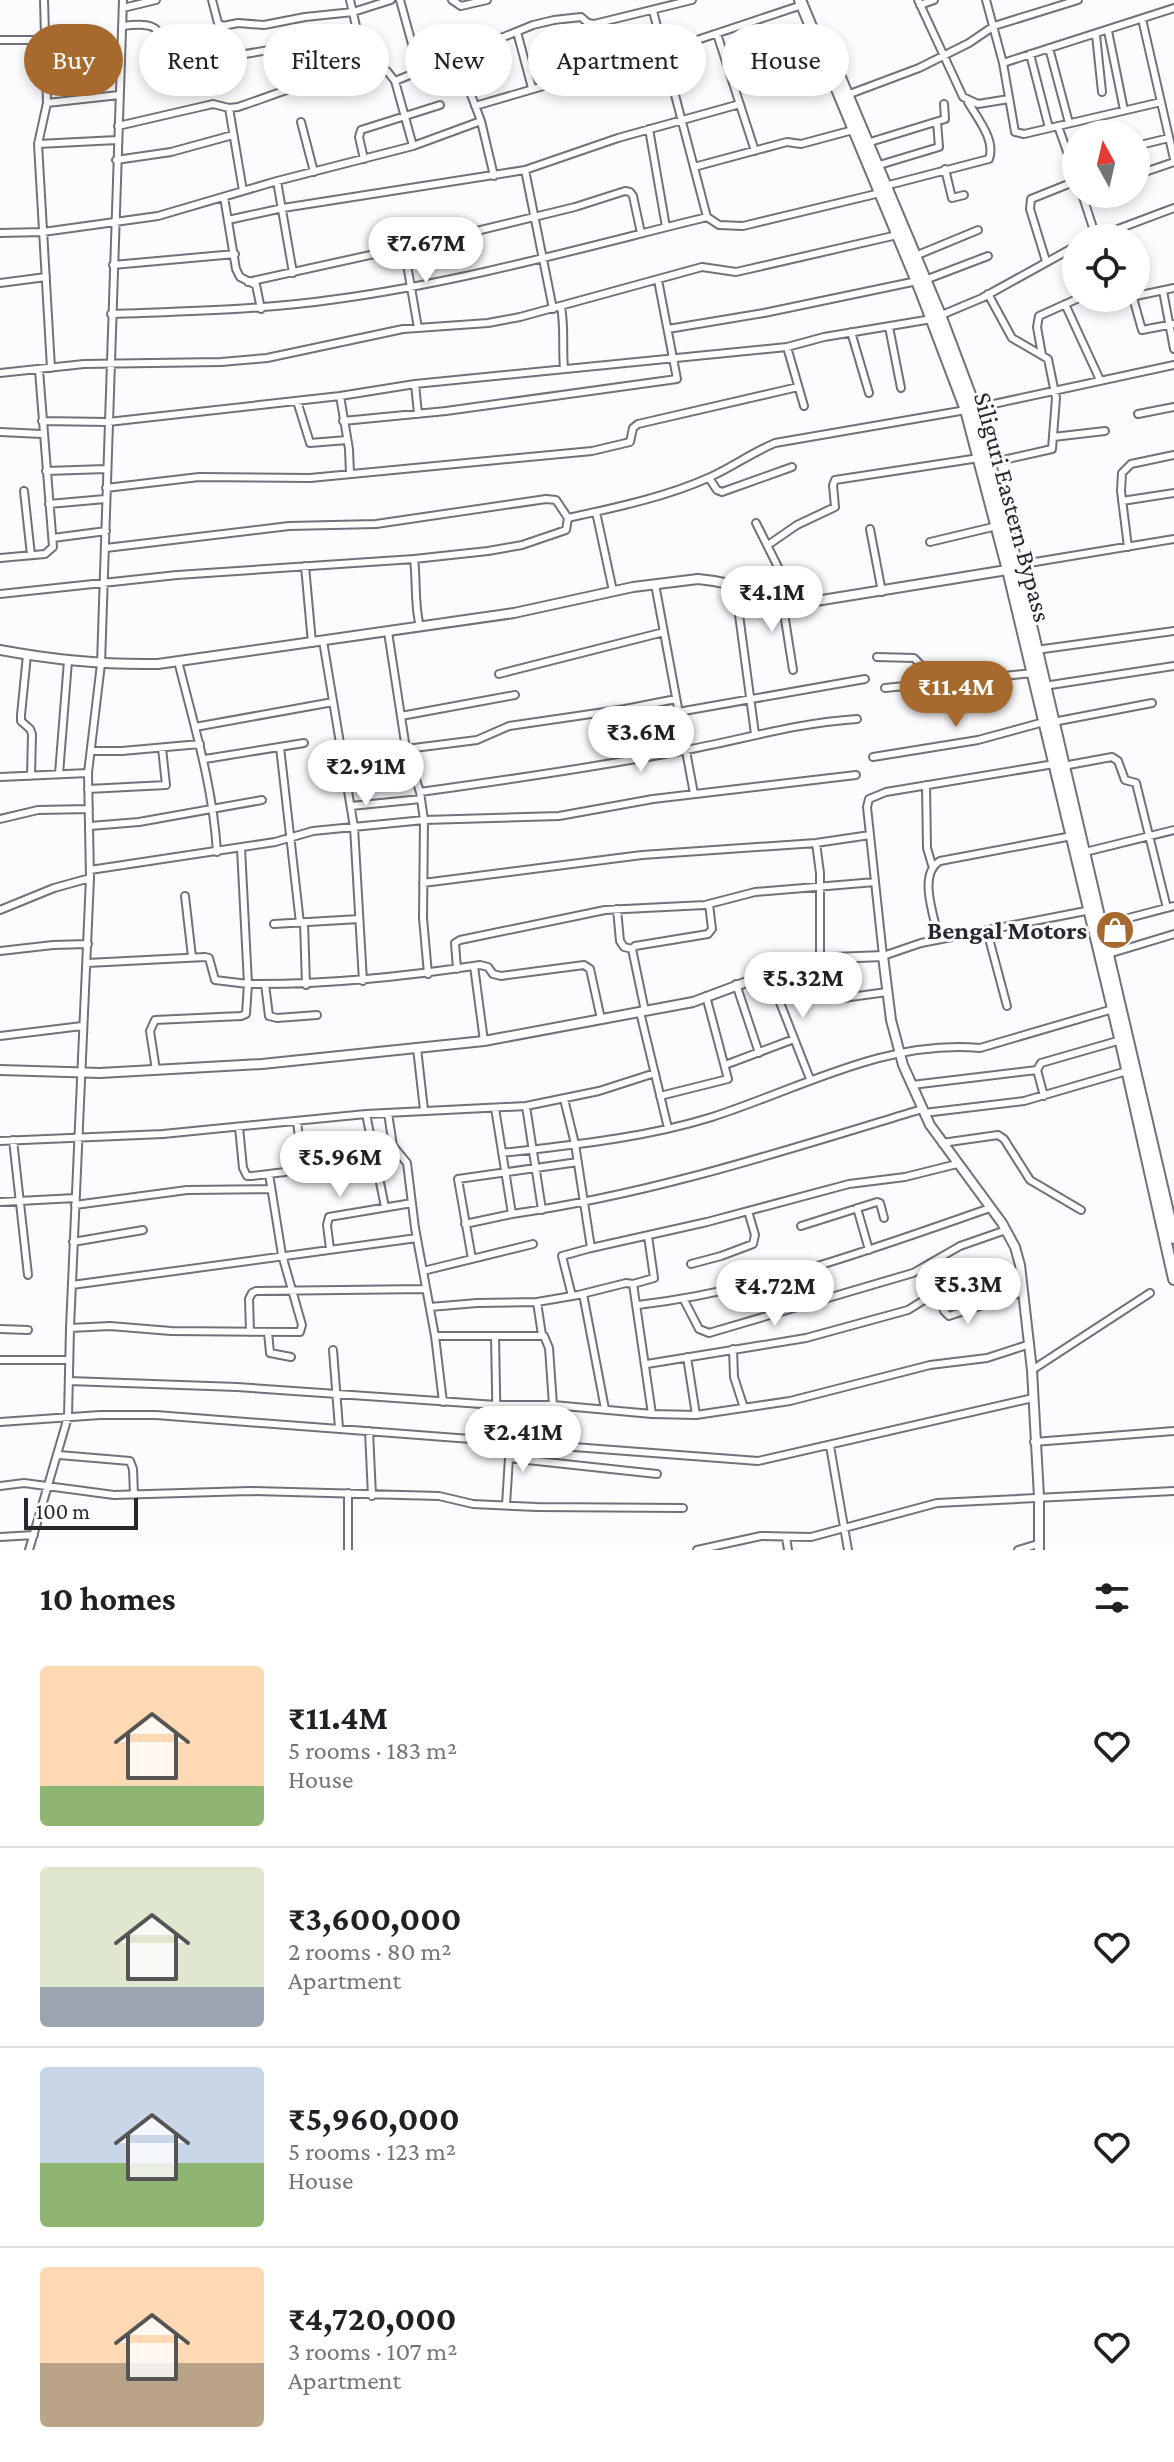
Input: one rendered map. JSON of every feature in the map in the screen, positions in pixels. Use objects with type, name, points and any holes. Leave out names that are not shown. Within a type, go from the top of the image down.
[{"type":"main road","name":"Siliguri Eastern Bypass","points":[[803,2],[813,24]]},
{"type":"main road","name":"Siliguri Eastern Bypass","points":[[803,2],[853,130],[915,256],[921,281]]},
{"type":"main road","name":"Siliguri Eastern Bypass","points":[[847,96],[876,166],[897,235],[936,317],[990,463],[1036,650],[1048,722]]},
{"type":"main road","name":"Siliguri Eastern Bypass","points":[[971,409],[979,458],[997,526],[1014,568],[1033,673],[1085,852],[1094,910],[1102,925],[1113,1009],[1127,1071],[1165,1194],[1169,1256],[1174,1279]]},
{"type":"main road","name":"Siliguri Eastern Bypass","points":[[1059,765],[1072,836],[1094,910],[1174,1238]]},
{"type":"street","points":[[44,0],[45,24]]},
{"type":"street","points":[[122,24],[123,4],[156,0]]},
{"type":"street","points":[[212,0],[218,23],[223,26],[238,23],[264,25],[353,12],[391,0]]},
{"type":"street","points":[[350,0],[356,24]]},
{"type":"street","points":[[400,0],[407,24]]},
{"type":"street","points":[[452,0],[461,6],[487,0]]},
{"type":"street","points":[[512,34],[554,20],[581,17],[594,24],[692,0]]},
{"type":"street","points":[[676,96],[707,217],[719,225],[743,226],[945,169],[984,162],[992,154],[989,139],[959,92],[919,3],[934,0]]},
{"type":"street","points":[[986,0],[1003,63],[1015,132],[1024,134],[1062,125]]},
{"type":"street","points":[[849,94],[943,57],[994,26],[1078,0]]},
{"type":"street","points":[[706,38],[803,2]]},
{"type":"street","points":[[1003,63],[1174,8]]},
{"type":"street","points":[[653,11],[657,24]]},
{"type":"street","points":[[1142,19],[1161,102],[1171,128],[1169,138],[1174,161],[1150,170]]},
{"type":"street","points":[[123,26],[145,24],[158,29],[169,63],[178,67],[263,52]]},
{"type":"street","points":[[1108,31],[1124,110]]},
{"type":"street","points":[[517,32],[528,73]]},
{"type":"street","points":[[717,34],[755,151]]},
{"type":"street","points":[[1096,35],[1102,92]]},
{"type":"street","points":[[0,40],[24,40]]},
{"type":"street","points":[[1049,48],[1068,120]]},
{"type":"street","points":[[1030,54],[1049,128]]},
{"type":"street","points":[[389,74],[395,81],[413,146]]},
{"type":"street","points":[[395,81],[405,78]]},
{"type":"street","points":[[475,106],[528,89]]},
{"type":"street","points":[[47,96],[38,144],[51,368]]},
{"type":"street","points":[[47,103],[110,96]]},
{"type":"street","points":[[29,1550],[68,1417],[82,1026],[88,944],[88,773],[101,664],[119,96]]},
{"type":"street","points":[[118,126],[205,105],[229,108],[270,96]]},
{"type":"street","points":[[471,96],[481,121],[494,176]]},
{"type":"street","points":[[968,102],[978,104],[1009,99]]},
{"type":"street","points":[[1082,120],[1161,102]]},
{"type":"street","points":[[228,220],[283,208],[525,170],[649,129],[740,104]]},
{"type":"street","points":[[867,143],[945,119],[944,104]]},
{"type":"street","points":[[364,159],[359,137],[361,130],[440,105]]},
{"type":"street","points":[[229,108],[243,191]]},
{"type":"street","points":[[0,233],[43,232],[158,216],[413,146],[481,121]]},
{"type":"street","points":[[301,122],[314,172]]},
{"type":"street","points":[[876,166],[939,147],[937,122]]},
{"type":"street","points":[[1058,126],[1062,135]]},
{"type":"street","points":[[649,129],[666,227]]},
{"type":"street","points":[[694,167],[787,142],[801,144],[853,130]]},
{"type":"street","points":[[116,160],[171,152],[233,135]]},
{"type":"street","points":[[1150,143],[1169,138]]},
{"type":"street","points":[[38,144],[117,140]]},
{"type":"street","points":[[945,169],[952,198],[964,195]]},
{"type":"street","points":[[525,170],[553,309]]},
{"type":"street","points":[[277,181],[293,273]]},
{"type":"street","points":[[1046,261],[1030,209],[1031,199],[1062,185]]},
{"type":"street","points":[[248,282],[535,217],[625,191],[633,196],[641,233]]},
{"type":"street","points":[[224,197],[236,269],[240,277],[256,285],[261,309]]},
{"type":"street","points":[[1133,224],[1174,208]]},
{"type":"street","points":[[111,314],[261,309],[339,299],[411,287],[707,217]]},
{"type":"street","points":[[915,256],[978,230]]},
{"type":"street","points":[[0,373],[110,364],[267,358],[374,334],[488,323],[561,307],[702,267],[736,272],[897,235]]},
{"type":"street","points":[[404,247],[418,328]]},
{"type":"street","points":[[42,421],[108,422],[340,396],[415,384],[787,347],[936,317],[988,294],[1062,253]]},
{"type":"street","points":[[113,265],[235,254]]},
{"type":"street","points":[[668,329],[921,281],[988,256]]},
{"type":"street","points":[[0,283],[46,277]]},
{"type":"street","points":[[343,421],[418,414],[677,379],[658,280]]},
{"type":"street","points":[[1150,294],[1174,288]]},
{"type":"street","points":[[1163,291],[1172,325],[1174,349]]},
{"type":"street","points":[[988,294],[1012,338],[1049,362],[1054,391],[1052,449],[990,463]]},
{"type":"street","points":[[1042,355],[1037,321],[1043,313],[1062,305]]},
{"type":"street","points":[[561,307],[565,327],[562,339],[564,369]]},
{"type":"street","points":[[1069,312],[1100,380]]},
{"type":"street","points":[[1138,312],[1142,330],[1172,325]]},
{"type":"street","points":[[889,327],[901,388]]},
{"type":"street","points":[[851,332],[869,393]]},
{"type":"street","points":[[787,347],[804,406]]},
{"type":"street","points":[[568,518],[709,478],[751,453],[775,443],[971,409],[1174,365]]},
{"type":"street","points":[[0,558],[51,551],[53,538],[39,370]]},
{"type":"street","points":[[415,384],[418,414]]},
{"type":"street","points":[[106,488],[199,477],[310,478],[592,451],[630,442],[633,428],[638,424],[798,387]]},
{"type":"street","points":[[340,396],[350,474]]},
{"type":"street","points":[[297,401],[310,443],[347,440]]},
{"type":"street","points":[[1138,414],[1174,407]]},
{"type":"street","points":[[1053,437],[1105,431]]},
{"type":"street","points":[[0,432],[42,434]]},
{"type":"street","points":[[1128,547],[1120,479],[1125,468],[1174,455]]},
{"type":"street","points":[[768,545],[797,525],[835,507],[835,480],[979,458]]},
{"type":"street","points":[[709,478],[722,492],[792,467]]},
{"type":"street","points":[[46,471],[106,469]]},
{"type":"street","points":[[24,491],[31,555]]},
{"type":"street","points":[[1122,501],[1174,493]]},
{"type":"street","points":[[49,504],[105,499]]},
{"type":"street","points":[[0,594],[177,575],[414,559],[522,545],[561,533],[568,526],[568,518],[556,500],[546,499],[376,524],[289,526],[106,548]]},
{"type":"street","points":[[596,512],[613,591]]},
{"type":"street","points":[[756,523],[780,571],[793,670]]},
{"type":"street","points":[[930,542],[997,526]]},
{"type":"street","points":[[870,529],[882,592]]},
{"type":"street","points":[[53,538],[106,531]]},
{"type":"street","points":[[0,650],[101,664],[158,664],[514,613],[655,584],[698,579],[816,601],[1174,539]]},
{"type":"street","points":[[414,559],[418,594],[415,609],[420,627]]},
{"type":"street","points":[[305,566],[312,643]]},
{"type":"street","points":[[655,584],[694,794]]},
{"type":"street","points":[[735,585],[755,734]]},
{"type":"street","points":[[1036,650],[1174,631]]},
{"type":"street","points":[[388,632],[406,749],[424,820],[423,883],[428,974]]},
{"type":"street","points":[[499,674],[664,632]]},
{"type":"street","points":[[323,641],[354,827],[363,981]]},
{"type":"street","points":[[27,655],[21,721],[32,734],[31,776]]},
{"type":"street","points":[[877,657],[914,658],[928,672],[931,684]]},
{"type":"street","points":[[59,774],[68,661]]},
{"type":"street","points":[[178,661],[205,759],[214,809],[217,852]]},
{"type":"street","points":[[1044,686],[1174,666]]},
{"type":"street","points":[[885,688],[1033,673]]},
{"type":"street","points":[[678,712],[865,679]]},
{"type":"street","points":[[401,716],[515,695]]},
{"type":"street","points":[[406,749],[477,740],[509,726],[676,699]]},
{"type":"street","points":[[195,727],[333,702]]},
{"type":"street","points":[[873,757],[967,743],[1048,722],[1152,703]]},
{"type":"street","points":[[351,806],[686,750],[815,721],[857,719]]},
{"type":"street","points":[[205,759],[304,743]]},
{"type":"street","points":[[92,751],[200,744]]},
{"type":"street","points":[[280,747],[302,922],[306,985]]},
{"type":"street","points":[[88,789],[166,785],[162,748]]},
{"type":"street","points":[[1018,1550],[1039,1547],[1032,1370],[1020,1265],[1006,1230],[942,1143],[923,1111],[900,1053],[887,992],[869,799],[886,792],[926,785],[1115,758],[1125,780],[1138,786],[1170,907],[1102,925]]},
{"type":"street","points":[[0,777],[88,773]]},
{"type":"street","points":[[0,910],[90,874],[275,842],[292,836],[424,820],[559,816],[694,794],[856,775]]},
{"type":"street","points":[[926,785],[927,848],[932,865],[928,884],[939,939]]},
{"type":"street","points":[[90,826],[121,825],[262,800]]},
{"type":"street","points":[[0,819],[38,810],[89,809]]},
{"type":"street","points":[[1085,852],[1174,830]]},
{"type":"street","points":[[423,883],[642,855],[816,843],[870,835]]},
{"type":"street","points":[[932,865],[1003,847],[1072,836]]},
{"type":"street","points":[[816,843],[821,887],[820,960]]},
{"type":"street","points":[[156,1070],[150,1031],[155,1020],[246,1014],[248,984],[241,848]]},
{"type":"street","points":[[457,969],[454,948],[460,940],[617,909],[709,904],[755,892],[875,882]]},
{"type":"street","points":[[185,896],[192,957]]},
{"type":"street","points":[[617,909],[620,941],[624,947],[632,949],[711,932],[709,904]]},
{"type":"street","points":[[0,1070],[47,1069],[81,1073],[262,1064],[484,1041],[693,1002],[768,972],[820,960],[883,956],[939,939],[1094,910]]},
{"type":"street","points":[[274,924],[359,919]]},
{"type":"street","points":[[987,931],[1007,1006]]},
{"type":"street","points":[[1105,955],[1174,934]]},
{"type":"street","points":[[0,951],[88,944]]},
{"type":"street","points":[[632,949],[668,1128]]},
{"type":"street","points":[[87,963],[209,958],[215,980],[306,985],[428,974],[485,965],[493,974],[501,976],[588,965],[601,1019]]},
{"type":"street","points":[[833,958],[843,998],[887,992]]},
{"type":"street","points":[[474,966],[484,1041]]},
{"type":"street","points":[[768,972],[810,1079]]},
{"type":"street","points":[[265,984],[269,1016],[317,1015]]},
{"type":"street","points":[[736,984],[759,1053]]},
{"type":"street","points":[[660,1096],[726,1080],[729,1076],[706,996]]},
{"type":"street","points":[[502,1153],[668,1128],[713,1117],[810,1079],[900,1053],[965,1045],[980,1048],[1113,1009]]},
{"type":"street","points":[[0,1036],[82,1026]]},
{"type":"street","points":[[725,1065],[794,1039]]},
{"type":"street","points":[[1044,1096],[1037,1070],[1041,1063],[1121,1040]]},
{"type":"street","points":[[417,1048],[424,1110]]},
{"type":"street","points":[[912,1085],[1037,1070]]},
{"type":"street","points":[[465,1224],[585,1204],[698,1176],[923,1111],[1024,1101],[1127,1071]]},
{"type":"street","points":[[0,1141],[163,1134],[366,1114],[526,1106],[564,1099],[655,1073]]},
{"type":"street","points":[[564,1099],[575,1144],[591,1248]]},
{"type":"street","points":[[526,1106],[542,1210]]},
{"type":"street","points":[[495,1108],[512,1214]]},
{"type":"street","points":[[388,1113],[393,1146],[407,1163],[443,1402]]},
{"type":"street","points":[[366,1114],[385,1207]]},
{"type":"street","points":[[239,1127],[244,1172],[252,1176],[294,1169],[302,1164],[297,1121]]},
{"type":"street","points":[[942,1143],[998,1135],[1004,1139],[1030,1180],[1081,1210]]},
{"type":"street","points":[[13,1140],[28,1275]]},
{"type":"street","points":[[472,1259],[458,1179],[578,1162]]},
{"type":"street","points":[[572,1296],[562,1256],[849,1184],[905,1177],[957,1164]]},
{"type":"street","points":[[70,1328],[110,1326],[171,1331],[300,1332],[302,1325],[282,1255],[269,1174]]},
{"type":"street","points":[[0,1202],[75,1202],[187,1190],[271,1189]]},
{"type":"street","points":[[801,1226],[878,1202],[884,1218]]},
{"type":"street","points":[[330,1249],[329,1217],[412,1203]]},
{"type":"street","points":[[857,1208],[869,1250]]},
{"type":"street","points":[[638,1305],[738,1289],[869,1250],[990,1208]]},
{"type":"street","points":[[691,1264],[753,1244],[755,1235],[748,1211]]},
{"type":"street","points":[[73,1242],[143,1230]]},
{"type":"street","points":[[684,1300],[699,1329],[709,1333],[913,1273],[960,1246],[1006,1230]]},
{"type":"street","points":[[430,1307],[537,1302],[654,1278],[648,1236]]},
{"type":"street","points":[[72,1285],[417,1238]]},
{"type":"street","points":[[423,1271],[533,1244]]},
{"type":"street","points":[[633,1284],[652,1414]]},
{"type":"street","points":[[250,1332],[249,1299],[252,1293],[291,1289],[426,1289]]},
{"type":"street","points":[[647,1364],[821,1334],[908,1310],[932,1295],[940,1297],[949,1316],[1023,1292]]},
{"type":"street","points":[[1032,1370],[1150,1293]]},
{"type":"street","points":[[583,1294],[605,1409]]},
{"type":"street","points":[[537,1302],[542,1335]]},
{"type":"street","points":[[0,1329],[28,1330]]},
{"type":"street","points":[[268,1332],[270,1353],[291,1357]]},
{"type":"street","points":[[435,1336],[542,1335],[548,1340],[553,1405]]},
{"type":"street","points":[[495,1336],[497,1442]]},
{"type":"street","points":[[69,1381],[237,1387],[443,1402],[553,1405],[696,1415],[790,1401],[930,1365],[987,1358],[1030,1344]]},
{"type":"street","points":[[733,1349],[734,1377],[744,1408]]},
{"type":"street","points":[[333,1350],[339,1428]]},
{"type":"street","points":[[687,1357],[696,1415]]},
{"type":"street","points":[[0,1360],[69,1360]]},
{"type":"street","points":[[0,1422],[156,1415],[758,1461],[1033,1398]]},
{"type":"street","points":[[369,1431],[372,1496]]},
{"type":"street","points":[[1034,1442],[1174,1431]]},
{"type":"street","points":[[506,1505],[510,1442]]},
{"type":"street","points":[[830,1446],[848,1550]]},
{"type":"street","points":[[59,1455],[130,1461],[134,1495]]},
{"type":"street","points":[[509,1458],[657,1474]]},
{"type":"street","points":[[0,1486],[24,1483],[93,1493],[134,1495],[227,1491],[348,1493],[439,1496],[473,1504],[683,1508]]},
{"type":"street","points":[[697,1550],[740,1539],[811,1537],[937,1503],[1174,1491]]},
{"type":"street","points":[[348,1493],[348,1550]]},
{"type":"street","points":[[0,1537],[34,1535]]},
{"type":"street","points":[[786,1537],[788,1550]]},
{"type":"street","points":[[740,1539],[742,1550]]},
{"type":"place","name":"Bengal Motors","points":[[1115,930]]}]
